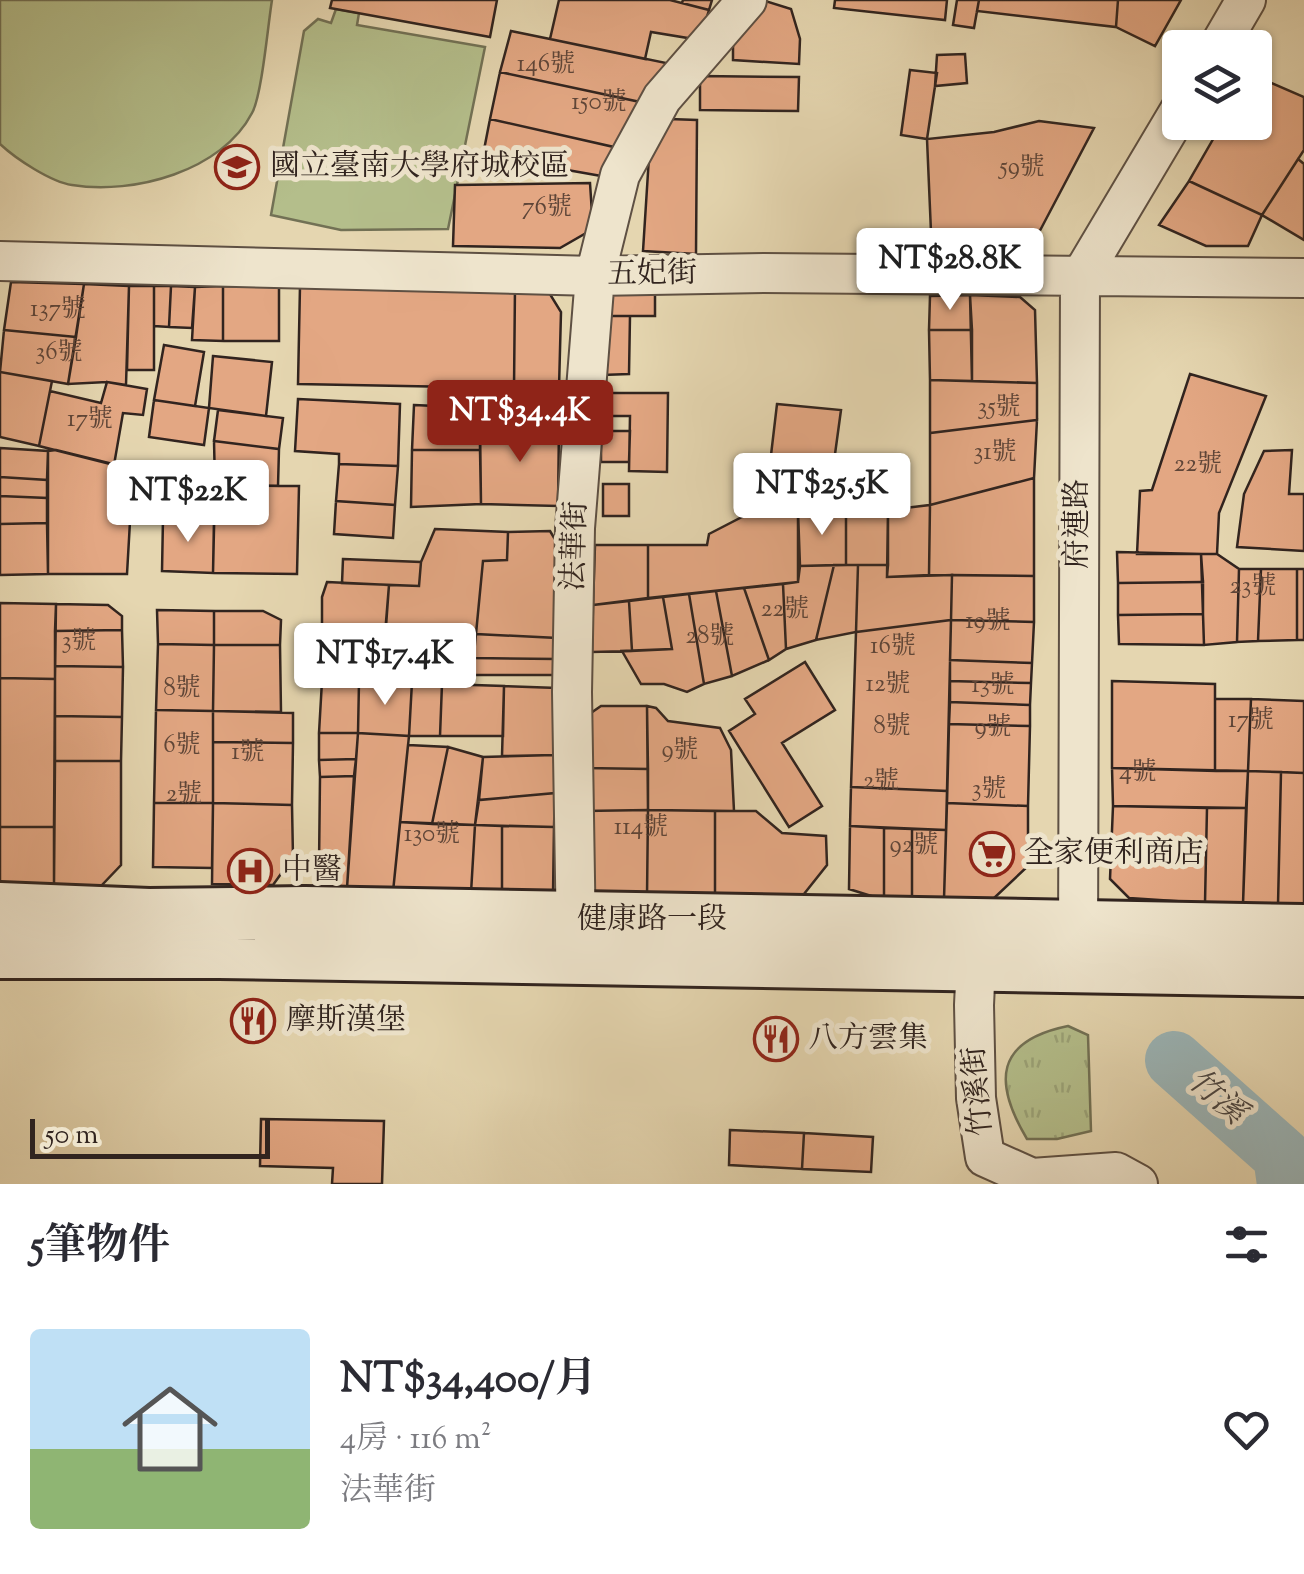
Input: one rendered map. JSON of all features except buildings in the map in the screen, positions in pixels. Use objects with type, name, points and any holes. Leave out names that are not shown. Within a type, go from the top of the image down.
[{"type":"street","name":"法華街","points":[[576,938],[574,528],[595,276],[620,175],[662,98],[747,0]]},
{"type":"street","points":[[1228,30],[1246,0]]},
{"type":"street","points":[[1080,278],[1162,140]]},
{"type":"street","name":"五妃街","points":[[0,261],[595,276],[764,273],[1304,278]]},
{"type":"street","name":"府連路","points":[[1078,946],[1080,278]]},
{"type":"street","name":"健康路一段","points":[[0,910],[150,915],[306,913],[576,938]]},
{"type":"street","name":"健康路一段","points":[[1078,946],[1304,931]]},
{"type":"street","name":"健康路一段","points":[[0,952],[576,938],[1078,946],[1304,970]]},
{"type":"street","name":"竹溪街","points":[[977,944],[976,1098],[985,1158],[1032,1178],[1116,1172],[1138,1184]]},
{"type":"green space","points":[[0,0],[272,0],[256,104],[238,133],[220,150],[174,175],[96,187],[54,179],[0,144]]},
{"type":"green space","points":[[336,9],[359,13],[357,25],[485,47],[448,229],[341,230],[271,215],[304,31],[318,19],[331,23]]},
{"type":"green space","points":[[1068,1026],[1088,1035],[1091,1131],[1057,1139],[1027,1139],[1009,1099],[1007,1067],[1026,1042]]},
{"type":"waterway","name":"竹溪","points":[[1174,1060],[1282,1156],[1286,1184]]},
{"type":"place","name":"國立臺南大學府城校區","points":[[237,167]]},
{"type":"place","name":"全家便利商店","points":[[992,854]]},
{"type":"place","name":"中醫","points":[[250,871]]},
{"type":"place","name":"摩斯漢堡","points":[[253,1021]]},
{"type":"place","name":"八方雲集","points":[[776,1039]]}]
